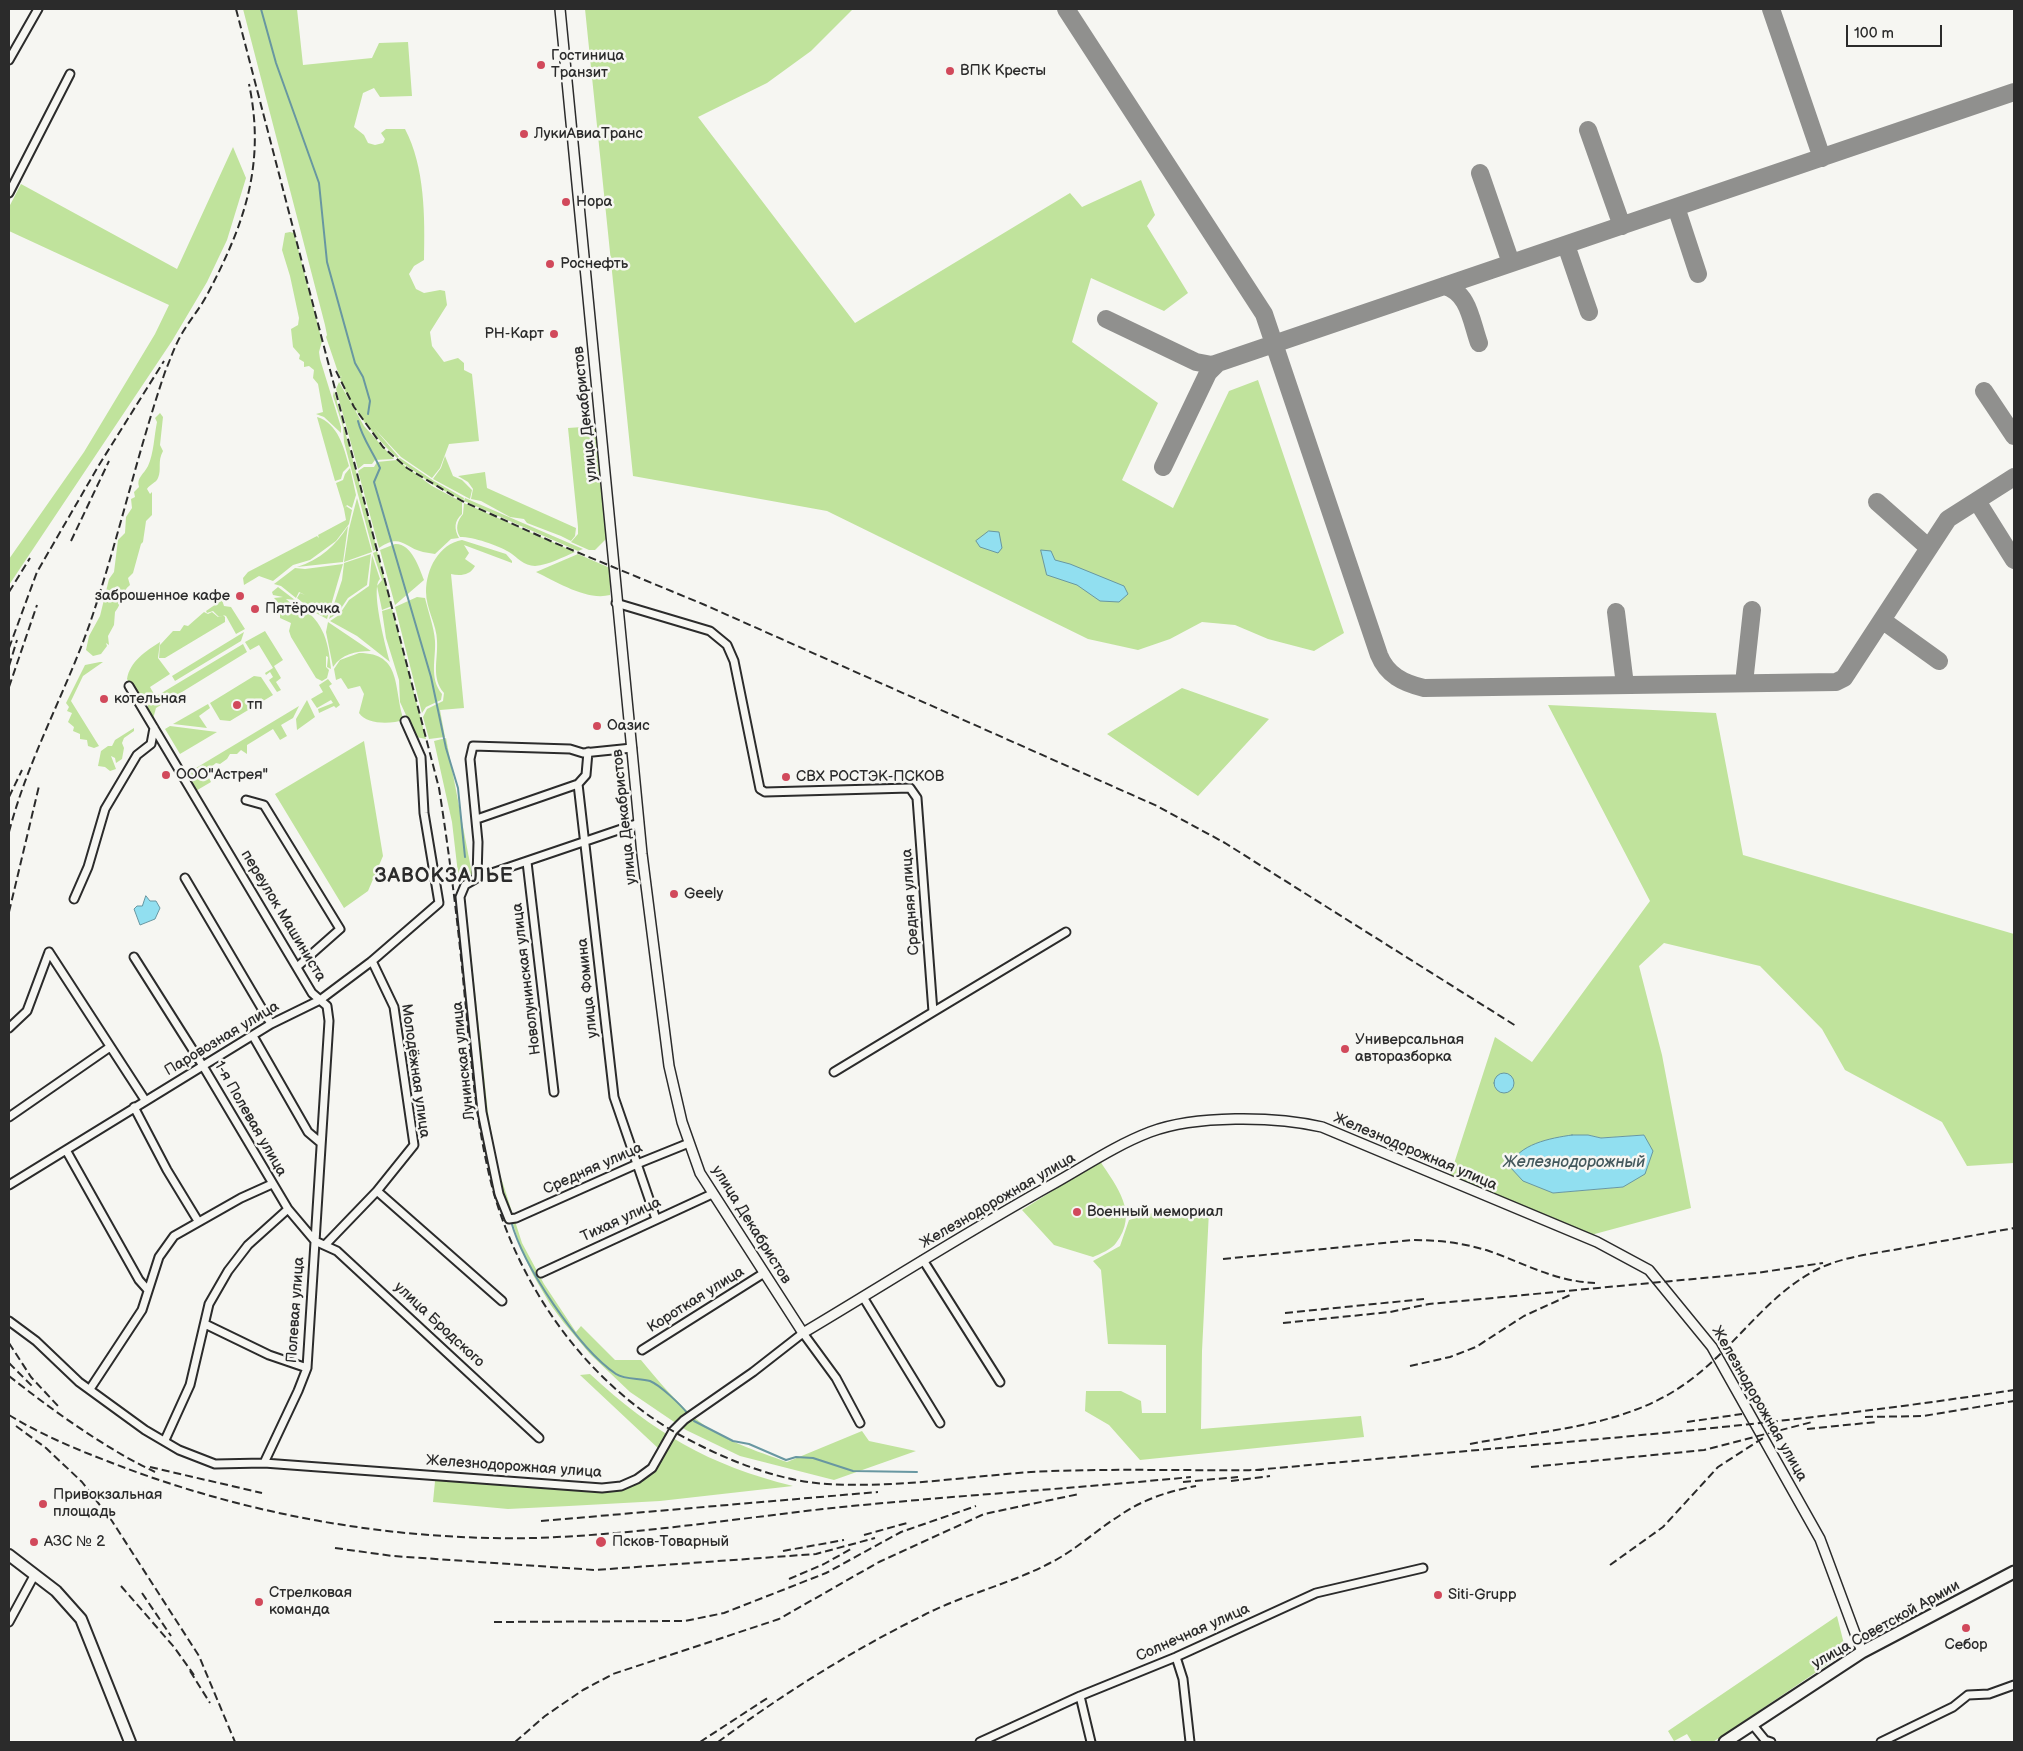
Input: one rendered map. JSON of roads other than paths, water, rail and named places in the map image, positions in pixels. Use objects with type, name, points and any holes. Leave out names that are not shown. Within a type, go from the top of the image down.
[{"type":"main road","points":[[9,1555],[56,1591],[86,1627],[130,1742]]},
{"type":"main road","name":"улица Советской Армии","points":[[1725,1742],[1862,1652],[2014,1572]]},
{"type":"street","points":[[9,60],[38,9]]},
{"type":"street","name":"улица Декабристов","points":[[560,9],[608,486],[616,603],[639,823],[669,1066],[689,1143],[700,1173],[803,1333],[836,1378],[860,1423]]},
{"type":"street","points":[[9,193],[70,74]]},
{"type":"street","name":"Средняя улица","points":[[616,603],[710,632],[727,645],[734,661],[760,789],[765,792],[910,788],[916,798],[933,1012]]},
{"type":"street","name":"переулок Машиниста","points":[[129,686],[312,992],[327,1006],[329,1021],[315,1241]]},
{"type":"street","name":"Паровозная улица","points":[[9,1185],[271,1024],[320,1000],[372,961],[439,903],[424,813],[421,758],[405,721]]},
{"type":"street","points":[[74,899],[88,867],[105,809],[137,755],[150,744],[154,728]]},
{"type":"street","points":[[632,748],[588,752],[570,749],[473,746],[470,759],[477,819],[477,878],[639,823]]},
{"type":"street","name":"улица Фомина","points":[[588,752],[586,775],[578,784],[614,1098],[656,1218]]},
{"type":"street","points":[[477,819],[578,784]]},
{"type":"street","points":[[246,800],[264,805],[340,929],[297,967]]},
{"type":"street","name":"Новолунинская улица","points":[[527,862],[554,1092]]},
{"type":"street","points":[[185,878],[271,1024]]},
{"type":"street","name":"Лунинская улица","points":[[477,878],[465,885],[460,897],[482,1112],[499,1194],[508,1219]]},
{"type":"street","points":[[834,1072],[1066,932]]},
{"type":"street","points":[[9,1028],[27,1011],[49,952],[145,1100]]},
{"type":"street","name":"1-я Полевая улица","points":[[134,957],[204,1066],[272,1184],[288,1209],[315,1241]]},
{"type":"street","name":"Молодёжная улица","points":[[324,1246],[377,1191],[414,1146],[394,1007],[372,961]]},
{"type":"street","points":[[253,1036],[308,1132],[321,1143]]},
{"type":"street","points":[[9,1117],[110,1047]]},
{"type":"street","points":[[134,1107],[167,1170],[198,1221]]},
{"type":"street","name":"Железнодорожная улица","points":[[9,1321],[36,1341],[79,1382],[122,1414],[188,1454],[215,1464],[264,1463],[602,1488],[621,1486],[638,1479],[652,1468],[673,1431],[684,1420],[753,1372],[803,1333],[987,1220],[1109,1152],[1151,1132],[1187,1123],[1246,1119],[1301,1122],[1322,1127],[1597,1242],[1649,1270],[1712,1347],[1820,1539],[1862,1652]]},
{"type":"street","name":"Средняя улица","points":[[508,1219],[516,1218],[689,1143]]},
{"type":"street","points":[[66,1150],[139,1280],[147,1289]]},
{"type":"street","points":[[90,1389],[142,1310],[147,1299],[147,1289],[158,1257],[165,1245],[174,1236],[198,1221],[272,1184]]},
{"type":"street","points":[[377,1191],[502,1301]]},
{"type":"street","name":"Тихая улица","points":[[541,1273],[656,1218],[712,1194]]},
{"type":"street","points":[[165,1440],[190,1385],[210,1304],[228,1271],[248,1245],[288,1209]]},
{"type":"street","name":"улица Бродского","points":[[315,1241],[337,1251],[389,1297],[539,1438]]},
{"type":"street","name":"Полевая улица","points":[[264,1463],[307,1368],[315,1241]]},
{"type":"street","points":[[923,1260],[1000,1382]]},
{"type":"street","name":"Короткая улица","points":[[642,1350],[764,1273]]},
{"type":"street","points":[[863,1297],[940,1423]]},
{"type":"street","points":[[205,1324],[269,1355],[307,1368]]},
{"type":"street","name":"Солнечная улица","points":[[980,1742],[1080,1696],[1176,1658],[1316,1593],[1423,1568]]},
{"type":"street","points":[[9,1622],[34,1574]]},
{"type":"street","points":[[1176,1658],[1183,1679],[1190,1742]]},
{"type":"street","points":[[1881,1742],[1953,1707],[1968,1695],[1990,1694],[2014,1685]]},
{"type":"street","points":[[1080,1696],[1091,1742]]},
{"type":"street","points":[[1752,1724],[1764,1740],[1770,1742]]},
{"type":"water","points":[[989,531],[999,532],[1002,548],[998,553],[980,547],[976,541]]},
{"type":"water","points":[[1041,550],[1051,551],[1055,560],[1070,564],[1124,586],[1128,594],[1119,602],[1100,601],[1077,585],[1047,575]]},
{"type":"water","points":[[146,896],[150,901],[156,901],[160,908],[155,919],[140,925],[134,909],[137,906],[142,906]]},
{"type":"water","points":[[1504,1073],[1511,1076],[1514,1083],[1511,1090],[1504,1093],[1497,1090],[1494,1083],[1497,1076]]},
{"type":"water","name":"Железнодорожный","points":[[1572,1135],[1588,1135],[1601,1138],[1644,1135],[1653,1151],[1645,1174],[1623,1187],[1553,1193],[1523,1181],[1510,1167],[1514,1159],[1527,1148],[1545,1140]]},
{"type":"waterway","points":[[261,9],[276,63],[319,183],[327,262],[355,363],[363,377],[370,401],[368,414]]},
{"type":"waterway","points":[[358,421],[380,468],[374,482],[431,677],[446,748],[458,788],[465,857]]},
{"type":"waterway","points":[[511,1221],[517,1239],[539,1282],[569,1326],[585,1345],[616,1374],[654,1383],[688,1414]]},
{"type":"waterway","points":[[694,1421],[733,1441],[749,1444],[786,1460],[796,1457],[813,1458],[853,1471],[917,1472]]},
{"type":"railway","points":[[236,9],[439,788],[455,907],[474,1087],[482,1141],[494,1194],[522,1266],[541,1300],[563,1332],[615,1389],[645,1413],[678,1434],[731,1460],[769,1473],[808,1482],[878,1485],[1031,1472],[1262,1470]]},
{"type":"railway","points":[[9,832],[36,753],[90,623],[165,372],[180,337],[204,300],[220,269],[241,219],[253,168],[255,141],[254,113],[249,84]]},
{"type":"railway","points":[[9,648],[37,572],[99,465],[164,361]]},
{"type":"railway","points":[[336,371],[354,407],[383,447],[407,468],[462,501],[555,543],[705,605],[1157,806],[1225,843],[1516,1026]]},
{"type":"railway","points":[[71,541],[109,461]]},
{"type":"railway","points":[[9,592],[30,558]]},
{"type":"railway","points":[[9,687],[37,605]]},
{"type":"railway","points":[[9,666],[17,640]]},
{"type":"railway","points":[[9,797],[22,770]]},
{"type":"railway","points":[[9,912],[39,786]]},
{"type":"railway","points":[[1470,1444],[1558,1430],[1615,1417],[1668,1395],[1709,1365],[1781,1294],[1814,1271],[1834,1262],[2014,1228]]},
{"type":"railway","points":[[1223,1259],[1413,1240],[1432,1241],[1480,1248],[1566,1279],[1595,1283]]},
{"type":"railway","points":[[1283,1323],[1390,1312],[1429,1304],[1756,1273],[1823,1263]]},
{"type":"railway","points":[[1410,1366],[1450,1357],[1476,1347],[1524,1316],[1570,1295]]},
{"type":"railway","points":[[1285,1313],[1424,1299]]},
{"type":"railway","points":[[9,1343],[31,1377],[58,1406]]},
{"type":"railway","points":[[9,1363],[32,1386]]},
{"type":"railway","points":[[9,1376],[80,1428],[136,1463],[155,1472]]},
{"type":"railway","points":[[1256,1470],[1826,1416],[2014,1390]]},
{"type":"railway","points":[[1865,1417],[1923,1416],[2014,1401]]},
{"type":"railway","points":[[1687,1422],[1742,1414]]},
{"type":"railway","points":[[9,1415],[69,1446],[158,1480],[210,1496],[263,1509],[371,1529],[425,1535],[480,1538],[534,1538],[607,1534],[869,1504],[1191,1477]]},
{"type":"railway","points":[[1531,1467],[1704,1450],[1812,1422]]},
{"type":"railway","points":[[1807,1429],[1876,1422]]},
{"type":"railway","points":[[16,1426],[46,1448],[82,1482],[112,1521],[199,1656],[235,1742]]},
{"type":"railway","points":[[1610,1565],[1663,1527],[1718,1467],[1763,1438]]},
{"type":"railway","points":[[150,1467],[262,1493]]},
{"type":"railway","points":[[1231,1481],[1270,1476]]},
{"type":"railway","points":[[1183,1482],[1238,1477]]},
{"type":"railway","points":[[718,1742],[767,1707],[870,1643],[955,1601],[1050,1563],[1137,1505],[1166,1493],[1196,1486]]},
{"type":"railway","points":[[541,1521],[878,1492]]},
{"type":"railway","points":[[515,1742],[545,1716],[583,1690],[613,1674],[779,1619],[879,1562],[984,1514],[1079,1494]]},
{"type":"railway","points":[[494,1622],[685,1621],[724,1613],[826,1573],[901,1532],[976,1506]]},
{"type":"railway","points":[[864,1535],[907,1523]]},
{"type":"railway","points":[[335,1548],[393,1556],[595,1570],[816,1554],[875,1538]]},
{"type":"railway","points":[[783,1551],[844,1540]]},
{"type":"railway","points":[[789,1579],[824,1564],[851,1549]]},
{"type":"railway","points":[[121,1586],[174,1647],[194,1675]]},
{"type":"railway","points":[[142,1593],[171,1636]]},
{"type":"railway","points":[[190,1671],[210,1703]]},
{"type":"railway","points":[[700,1742],[769,1697]]},
{"type":"place","name":"Гостиница Транзит","points":[[541,65]]},
{"type":"place","name":"ВПК Кресты","points":[[950,71]]},
{"type":"place","name":"ЛукиАвиаТранс","points":[[524,134]]},
{"type":"place","name":"Нора","points":[[566,202]]},
{"type":"place","name":"Роснефть","points":[[550,264]]},
{"type":"place","name":"РН-Карт","points":[[554,334]]},
{"type":"place","name":"заброшенное кафе","points":[[240,596]]},
{"type":"place","name":"Пятёрочка","points":[[255,609]]},
{"type":"place","name":"котельная","points":[[104,699]]},
{"type":"place","name":"тп","points":[[237,705]]},
{"type":"place","name":"Оазис","points":[[597,726]]},
{"type":"place","name":"ООО\"Астрея\"","points":[[166,775]]},
{"type":"place","name":"СВХ РОСТЭК-ПСКОВ","points":[[786,777]]},
{"type":"place","name":"Geely","points":[[674,894]]},
{"type":"place","name":"Универсальная авторазборка","points":[[1345,1049]]},
{"type":"place","name":"Военный мемориал","points":[[1077,1212]]},
{"type":"place","name":"Привокзальная площадь","points":[[43,1504]]},
{"type":"place","name":"АЗС № 2","points":[[34,1542]]},
{"type":"place","name":"Псков-Товарный","points":[[601,1542]]},
{"type":"place","name":"Siti-Grupp","points":[[1438,1595]]},
{"type":"place","name":"Стрелковая команда","points":[[259,1602]]},
{"type":"place","name":"Себор","points":[[1966,1628]]},
{"type":"district","name":"ЗАВОКЗАЛЬЕ","points":[[444,877]]}]
